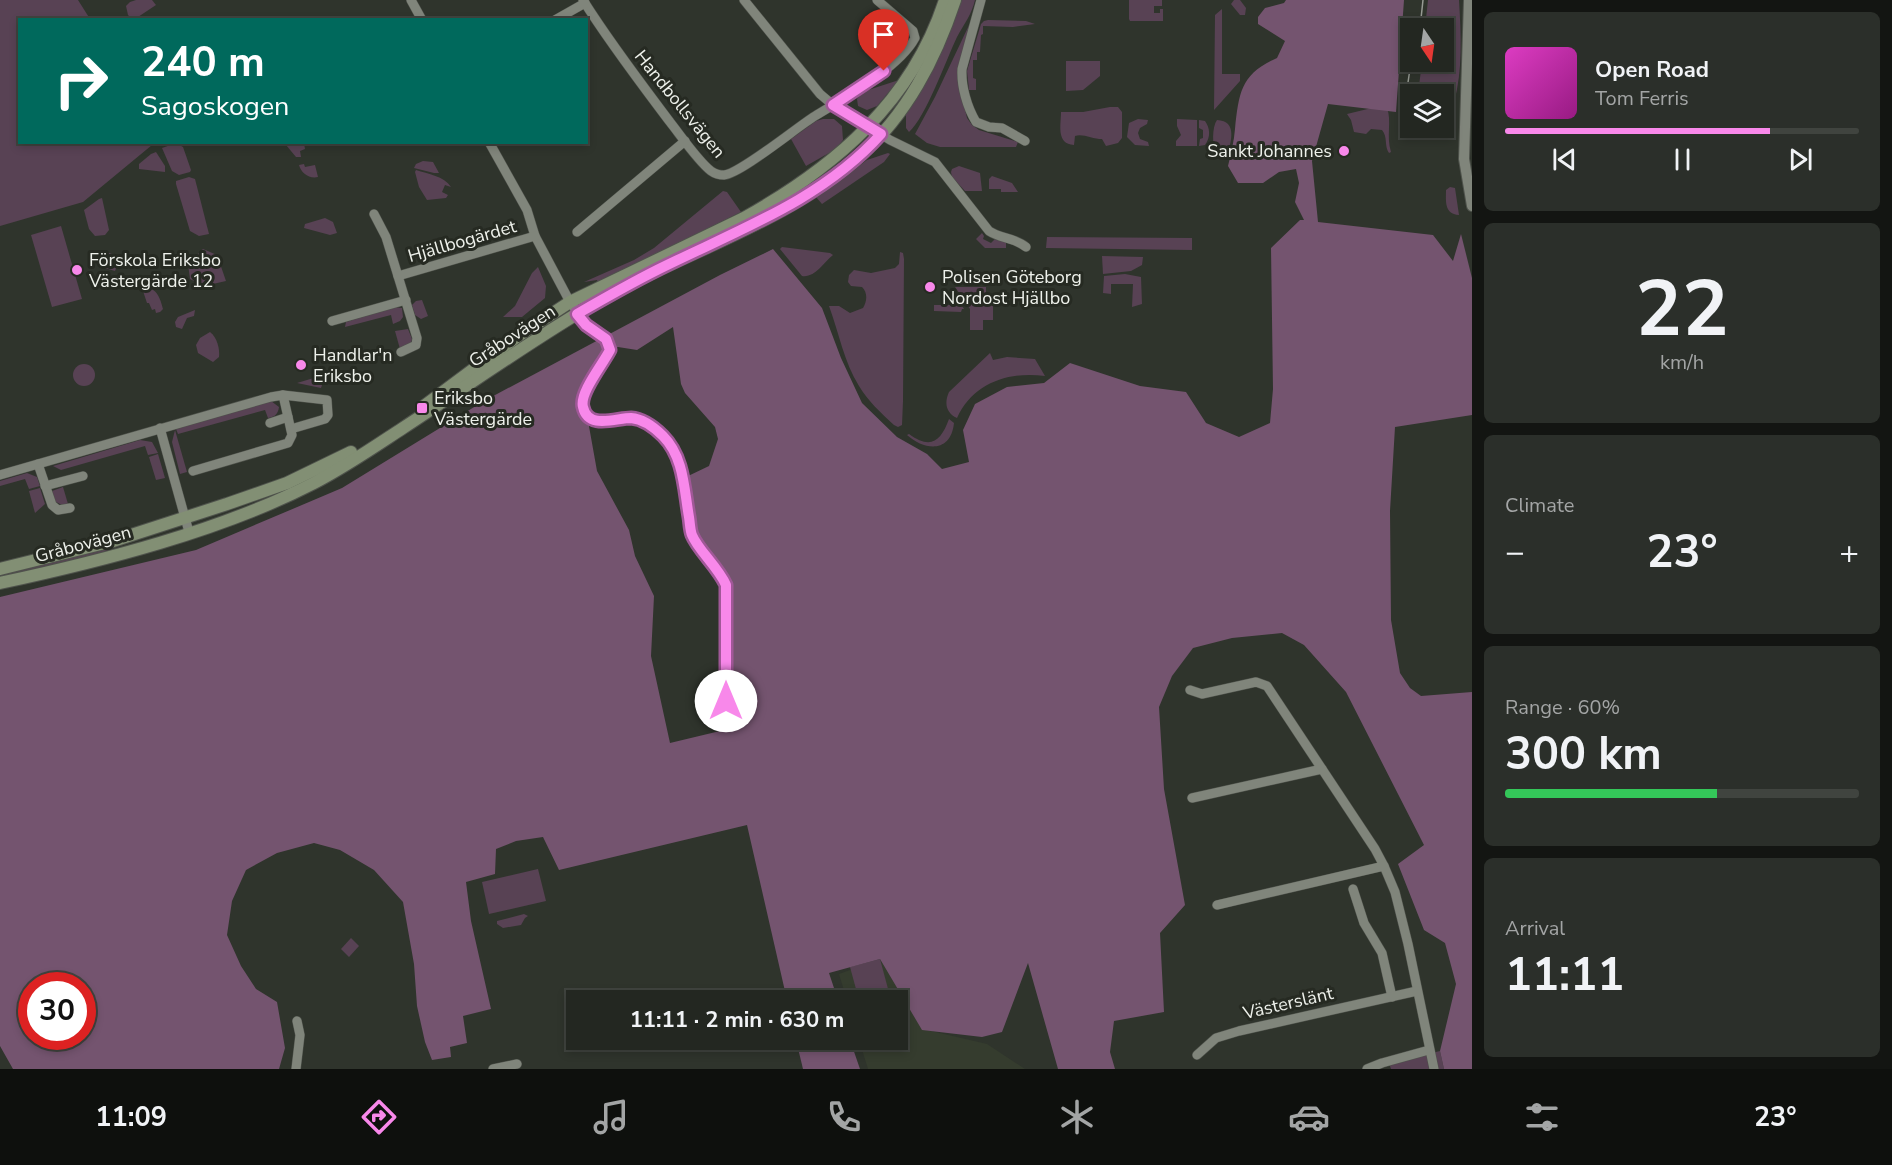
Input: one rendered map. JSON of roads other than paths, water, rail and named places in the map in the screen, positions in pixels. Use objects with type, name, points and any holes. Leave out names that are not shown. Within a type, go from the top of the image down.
[{"type":"main road","name":"Gråbovägen","points":[[0,568],[113,541],[287,483],[321,468],[366,444],[422,408],[518,336],[570,302],[744,218],[771,202],[825,166],[868,126],[914,70],[927,47],[945,0]]},
{"type":"main road","name":"Gråbovägen","points":[[0,583],[86,563],[189,532],[234,517],[316,482],[577,314],[657,270],[802,198],[857,158],[903,109],[915,91],[942,37],[955,0]]},
{"type":"street","points":[[411,0],[421,18]]},
{"type":"street","points":[[744,0],[820,94],[833,105],[904,148],[935,162],[989,231],[994,235],[1018,240],[1026,247]]},
{"type":"street","name":"Handbollsvägen","points":[[584,1],[614,50],[685,141],[711,171],[724,175],[741,168],[788,133],[884,71],[910,46],[915,38],[914,31],[877,0]]},
{"type":"street","points":[[981,0],[962,69],[968,104],[976,122],[989,127],[1002,128],[1025,141]]},
{"type":"street","points":[[1469,0],[1464,159],[1472,206]]},
{"type":"street","points":[[558,18],[584,1]]},
{"type":"street","points":[[578,232],[685,141]]},
{"type":"street","name":"Hjällbogärdet","points":[[490,144],[527,210],[535,236],[570,302],[586,325],[606,339],[610,350],[583,396],[582,407],[586,415],[596,421],[632,418],[645,422],[664,437],[678,455],[692,535],[721,574],[726,585],[726,701]]},
{"type":"street","name":"Hjällbogärdet","points":[[374,214],[386,237],[417,338],[416,345],[401,352]]},
{"type":"street","name":"Hjällbogärdet","points":[[398,276],[535,236]]},
{"type":"street","points":[[333,321],[405,300]]},
{"type":"street","points":[[193,471],[288,443],[292,435],[283,395]]},
{"type":"street","points":[[0,475],[283,395],[327,400],[328,415],[325,419],[291,429]]},
{"type":"street","points":[[270,423],[288,417]]},
{"type":"street","points":[[160,428],[189,532]]},
{"type":"street","points":[[38,464],[52,505],[58,510],[70,508]]},
{"type":"street","points":[[45,486],[83,476]]},
{"type":"street","points":[[1190,690],[1202,694],[1256,682],[1267,686],[1376,849],[1395,892],[1434,1069]]},
{"type":"street","points":[[1192,798],[1322,769]]},
{"type":"street","points":[[1217,905],[1384,866]]},
{"type":"street","points":[[1353,889],[1364,923],[1382,953],[1392,997]]},
{"type":"street","name":"Västerslänt","points":[[1197,1055],[1216,1038],[1417,991]]},
{"type":"street","points":[[296,1069],[300,1035],[297,1021]]},
{"type":"street","points":[[1367,1069],[1383,1066],[1429,1050]]},
{"type":"street","points":[[493,1069],[517,1064]]},
{"type":"tram line","points":[[1421,18],[1423,0]]},
{"type":"tram line","points":[[1408,84],[1410,72]]},
{"type":"place","name":"Sankt Johannes","points":[[1344,151]]},
{"type":"place","name":"Förskola Eriksbo Västergärde 12","points":[[77,270]]},
{"type":"place","name":"Polisen Göteborg Nordost Hjällbo","points":[[930,287]]},
{"type":"place","name":"Handlar'n Eriksbo","points":[[301,365]]},
{"type":"place","name":"Eriksbo Västergärde","points":[[422,408]]}]
